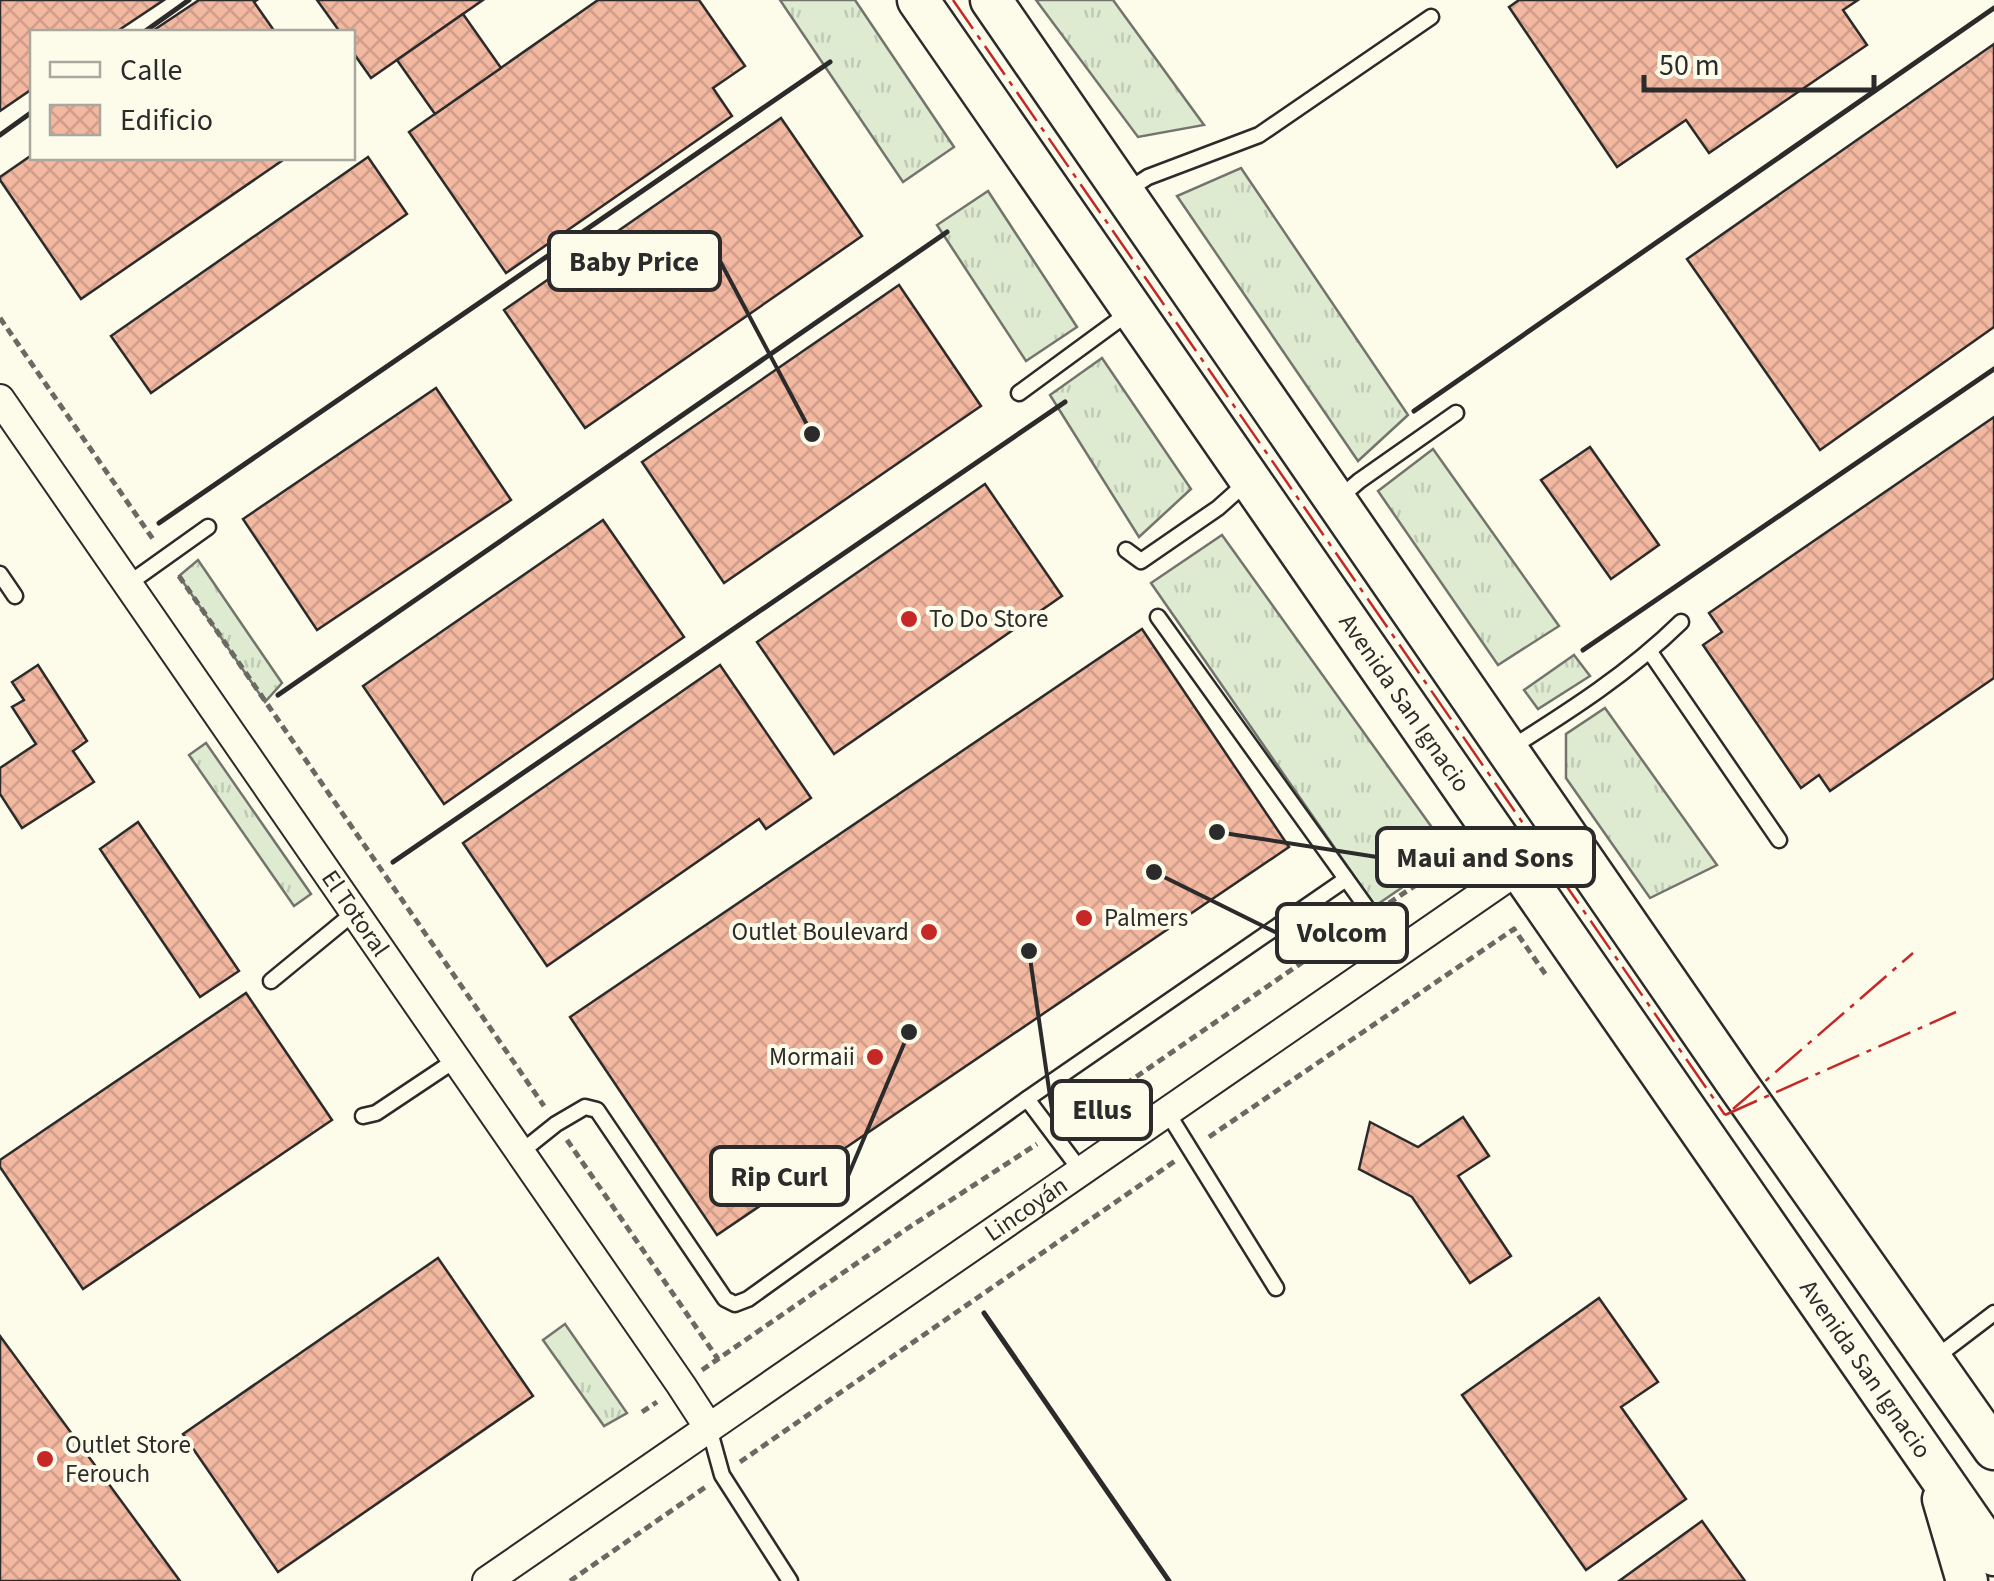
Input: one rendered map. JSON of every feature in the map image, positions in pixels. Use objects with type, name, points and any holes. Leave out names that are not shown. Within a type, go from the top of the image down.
[{"type":"main road","name":"Avenida San Ignacio","points":[[918,0],[1992,1548]]},
{"type":"main road","points":[[991,0],[1994,1449]]},
{"type":"main road","points":[[1390,680],[1408,680],[1426,672],[1440,650]]},
{"type":"main road","points":[[1935,1470],[1968,1581]]},
{"type":"street","name":"El Totoral","points":[[3,408],[709,1428]]},
{"type":"street","name":"Lincoyán","points":[[487,1581],[1567,836]]},
{"type":"lane","points":[[1125,192],[1148,177],[1259,134],[1431,18]]},
{"type":"lane","points":[[1019,393],[1132,310]]},
{"type":"lane","points":[[1337,501],[1456,413]]},
{"type":"lane","points":[[1126,550],[1141,561],[1218,508],[1250,480]]},
{"type":"lane","points":[[128,584],[208,527]]},
{"type":"lane","points":[[0,574],[15,596]]},
{"type":"lane","points":[[1158,617],[1397,954]]},
{"type":"lane","points":[[1508,750],[1614,681],[1681,622]]},
{"type":"lane","points":[[1650,652],[1779,840]]},
{"type":"lane","points":[[521,1152],[585,1107],[597,1110],[725,1299],[736,1304],[1346,878]]},
{"type":"lane","points":[[271,980],[355,912]]},
{"type":"lane","points":[[363,1116],[376,1114],[457,1059]]},
{"type":"lane","points":[[1027,1099],[1082,1172]]},
{"type":"lane","points":[[1167,1112],[1276,1288]]},
{"type":"lane","points":[[1932,1360],[1994,1313]]},
{"type":"lane","points":[[709,1428],[722,1475],[790,1581]]},
{"type":"path","points":[[0,318],[718,1358]]},
{"type":"path","points":[[570,1581],[1514,929]]},
{"type":"green space","points":[[780,0],[855,0],[954,147],[903,182]]},
{"type":"green space","points":[[1036,0],[1113,0],[1204,125],[1138,137]]},
{"type":"green space","points":[[1241,168],[1408,415],[1358,461],[1177,196]]},
{"type":"green space","points":[[988,191],[1077,327],[1026,361],[937,225]]},
{"type":"green space","points":[[1102,358],[1191,489],[1139,537],[1050,395]]},
{"type":"green space","points":[[1433,449],[1559,626],[1498,665],[1378,491]]},
{"type":"green space","points":[[1222,535],[1451,854],[1375,906],[1151,583]]},
{"type":"green space","points":[[198,560],[282,683],[265,702],[179,576]]},
{"type":"green space","points":[[1574,655],[1590,676],[1538,709],[1524,690]]},
{"type":"green space","points":[[1605,708],[1717,865],[1650,898],[1566,778],[1566,734]]},
{"type":"green space","points":[[206,743],[311,894],[294,906],[189,755]]},
{"type":"green space","points":[[565,1324],[627,1413],[604,1426],[543,1340]]},
{"type":"building","points":[[0,0],[164,0],[119,30],[30,30],[30,90],[0,111]]},
{"type":"building","points":[[199,0],[257,0],[254,2],[274,30],[154,30]]},
{"type":"building","points":[[317,0],[483,0],[371,78],[355,55],[355,30],[339,30]]},
{"type":"building","points":[[598,0],[699,0],[745,66],[713,88],[732,116],[506,273],[409,132]]},
{"type":"building","points":[[1519,0],[1858,0],[1843,10],[1867,45],[1709,153],[1686,120],[1617,167],[1509,7]]},
{"type":"building","points":[[463,14],[501,68],[435,114],[397,60]]},
{"type":"building","points":[[1994,44],[1994,327],[1820,450],[1687,259]]},
{"type":"building","points":[[781,118],[862,236],[585,428],[504,310]]},
{"type":"building","points":[[30,156],[30,160],[283,160],[81,299],[0,177]]},
{"type":"building","points":[[368,157],[407,214],[151,393],[111,336]]},
{"type":"building","points":[[899,285],[981,406],[724,583],[642,462]]},
{"type":"building","points":[[436,388],[511,500],[317,630],[243,519]]},
{"type":"building","points":[[1994,417],[1994,678],[1830,791],[1819,775],[1801,788],[1703,645],[1722,632],[1709,613]]},
{"type":"building","points":[[1590,447],[1659,545],[1611,579],[1541,480]]},
{"type":"building","name":"To Do Store","points":[[985,484],[1062,596],[834,754],[757,642]]},
{"type":"building","points":[[603,520],[684,637],[444,804],[363,686]]},
{"type":"building","name":"Outlet Boulevard","points":[[1142,629],[1289,847],[717,1235],[570,1017]]},
{"type":"building","points":[[38,665],[87,741],[73,751],[94,782],[22,828],[0,794],[0,768],[36,744],[12,707],[24,700],[12,682]]},
{"type":"building","points":[[720,665],[811,798],[766,829],[759,819],[547,966],[463,843]]},
{"type":"building","points":[[138,822],[239,971],[200,997],[100,849]]},
{"type":"building","points":[[246,993],[332,1120],[83,1289],[0,1167],[0,1160]]},
{"type":"building","points":[[1463,1117],[1489,1156],[1458,1176],[1511,1256],[1470,1283],[1412,1197],[1359,1169],[1370,1122],[1418,1147]]},
{"type":"building","points":[[438,1258],[533,1396],[278,1572],[183,1434]]},
{"type":"building","points":[[1599,1298],[1658,1382],[1621,1407],[1686,1499],[1586,1570],[1462,1395]]},
{"type":"building","name":"Outlet Store Ferouch","points":[[0,1336],[180,1581],[0,1581]]},
{"type":"building","points":[[1702,1521],[1745,1581],[1619,1581]]},
{"type":"wall","points":[[147,30],[189,0]]},
{"type":"wall","points":[[1414,411],[1994,8]]},
{"type":"wall","points":[[159,523],[830,62]]},
{"type":"wall","points":[[0,135],[30,113]]},
{"type":"wall","points":[[278,695],[947,232]]},
{"type":"wall","points":[[1583,650],[1994,369]]},
{"type":"wall","points":[[393,862],[1065,402]]},
{"type":"wall","points":[[984,1313],[1169,1581]]},
{"type":"power","points":[[953,0],[1725,1115]]},
{"type":"power","points":[[1733,1109],[1913,953]]},
{"type":"power","points":[[1725,1115],[1956,1012]]},
{"type":"place","name":"Baby Price","points":[[812,434]]},
{"type":"place","name":"To Do Store","points":[[909,619]]},
{"type":"place","name":"Maui and Sons","points":[[1217,832]]},
{"type":"place","name":"Volcom","points":[[1154,872]]},
{"type":"place","name":"Palmers","points":[[1084,918]]},
{"type":"place","name":"Outlet Boulevard","points":[[929,932]]},
{"type":"place","name":"Ellus","points":[[1029,951]]},
{"type":"place","name":"Rip Curl","points":[[909,1032]]},
{"type":"place","name":"Mormaii","points":[[875,1057]]},
{"type":"place","name":"Outlet Store Ferouch","points":[[45,1459]]}]
